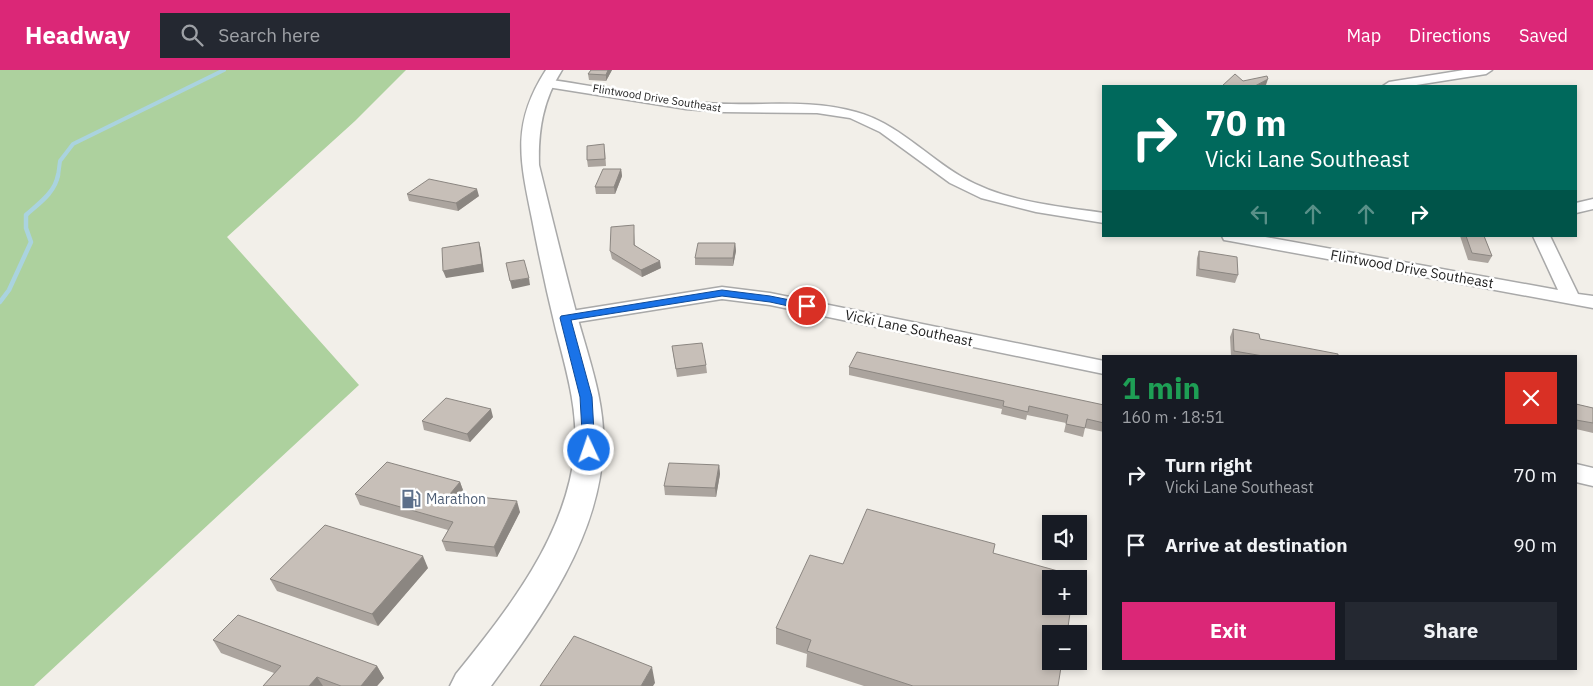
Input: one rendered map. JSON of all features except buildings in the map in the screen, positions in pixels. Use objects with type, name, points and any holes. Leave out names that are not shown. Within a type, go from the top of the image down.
[{"type":"street","points":[[1395,85],[1486,70]]},
{"type":"street","points":[[469,686],[512,629],[550,569],[563,541],[582,489],[589,450],[586,397],[565,318],[530,165],[529,140],[532,117],[550,76]]},
{"type":"street","name":"Flintwood Drive Southeast","points":[[550,76],[584,87],[704,107],[829,110],[853,115],[878,124],[971,188],[1004,199],[1102,218]]},
{"type":"street","points":[[1577,208],[1593,204]]},
{"type":"street","name":"Flintwood Drive Southeast","points":[[1236,237],[1593,302]]},
{"type":"street","points":[[1541,237],[1571,298]]},
{"type":"street","name":"Vicki Lane Southeast","points":[[565,318],[722,293],[770,299],[1102,368]]},
{"type":"street","points":[[1577,473],[1593,477]]},
{"type":"green space","points":[[0,70],[406,70],[355,121],[227,237],[359,385],[34,686],[0,686]]},
{"type":"waterway","points":[[58,176],[60,161],[73,144],[224,70]]},
{"type":"waterway","points":[[0,302],[9,290],[31,242],[26,228],[26,215],[50,193],[58,175]]},
{"type":"place","name":"Marathon","points":[[411,499]]},
{"type":"route","points":[[589,450],[586,397],[565,318],[722,293],[807,306]]}]
